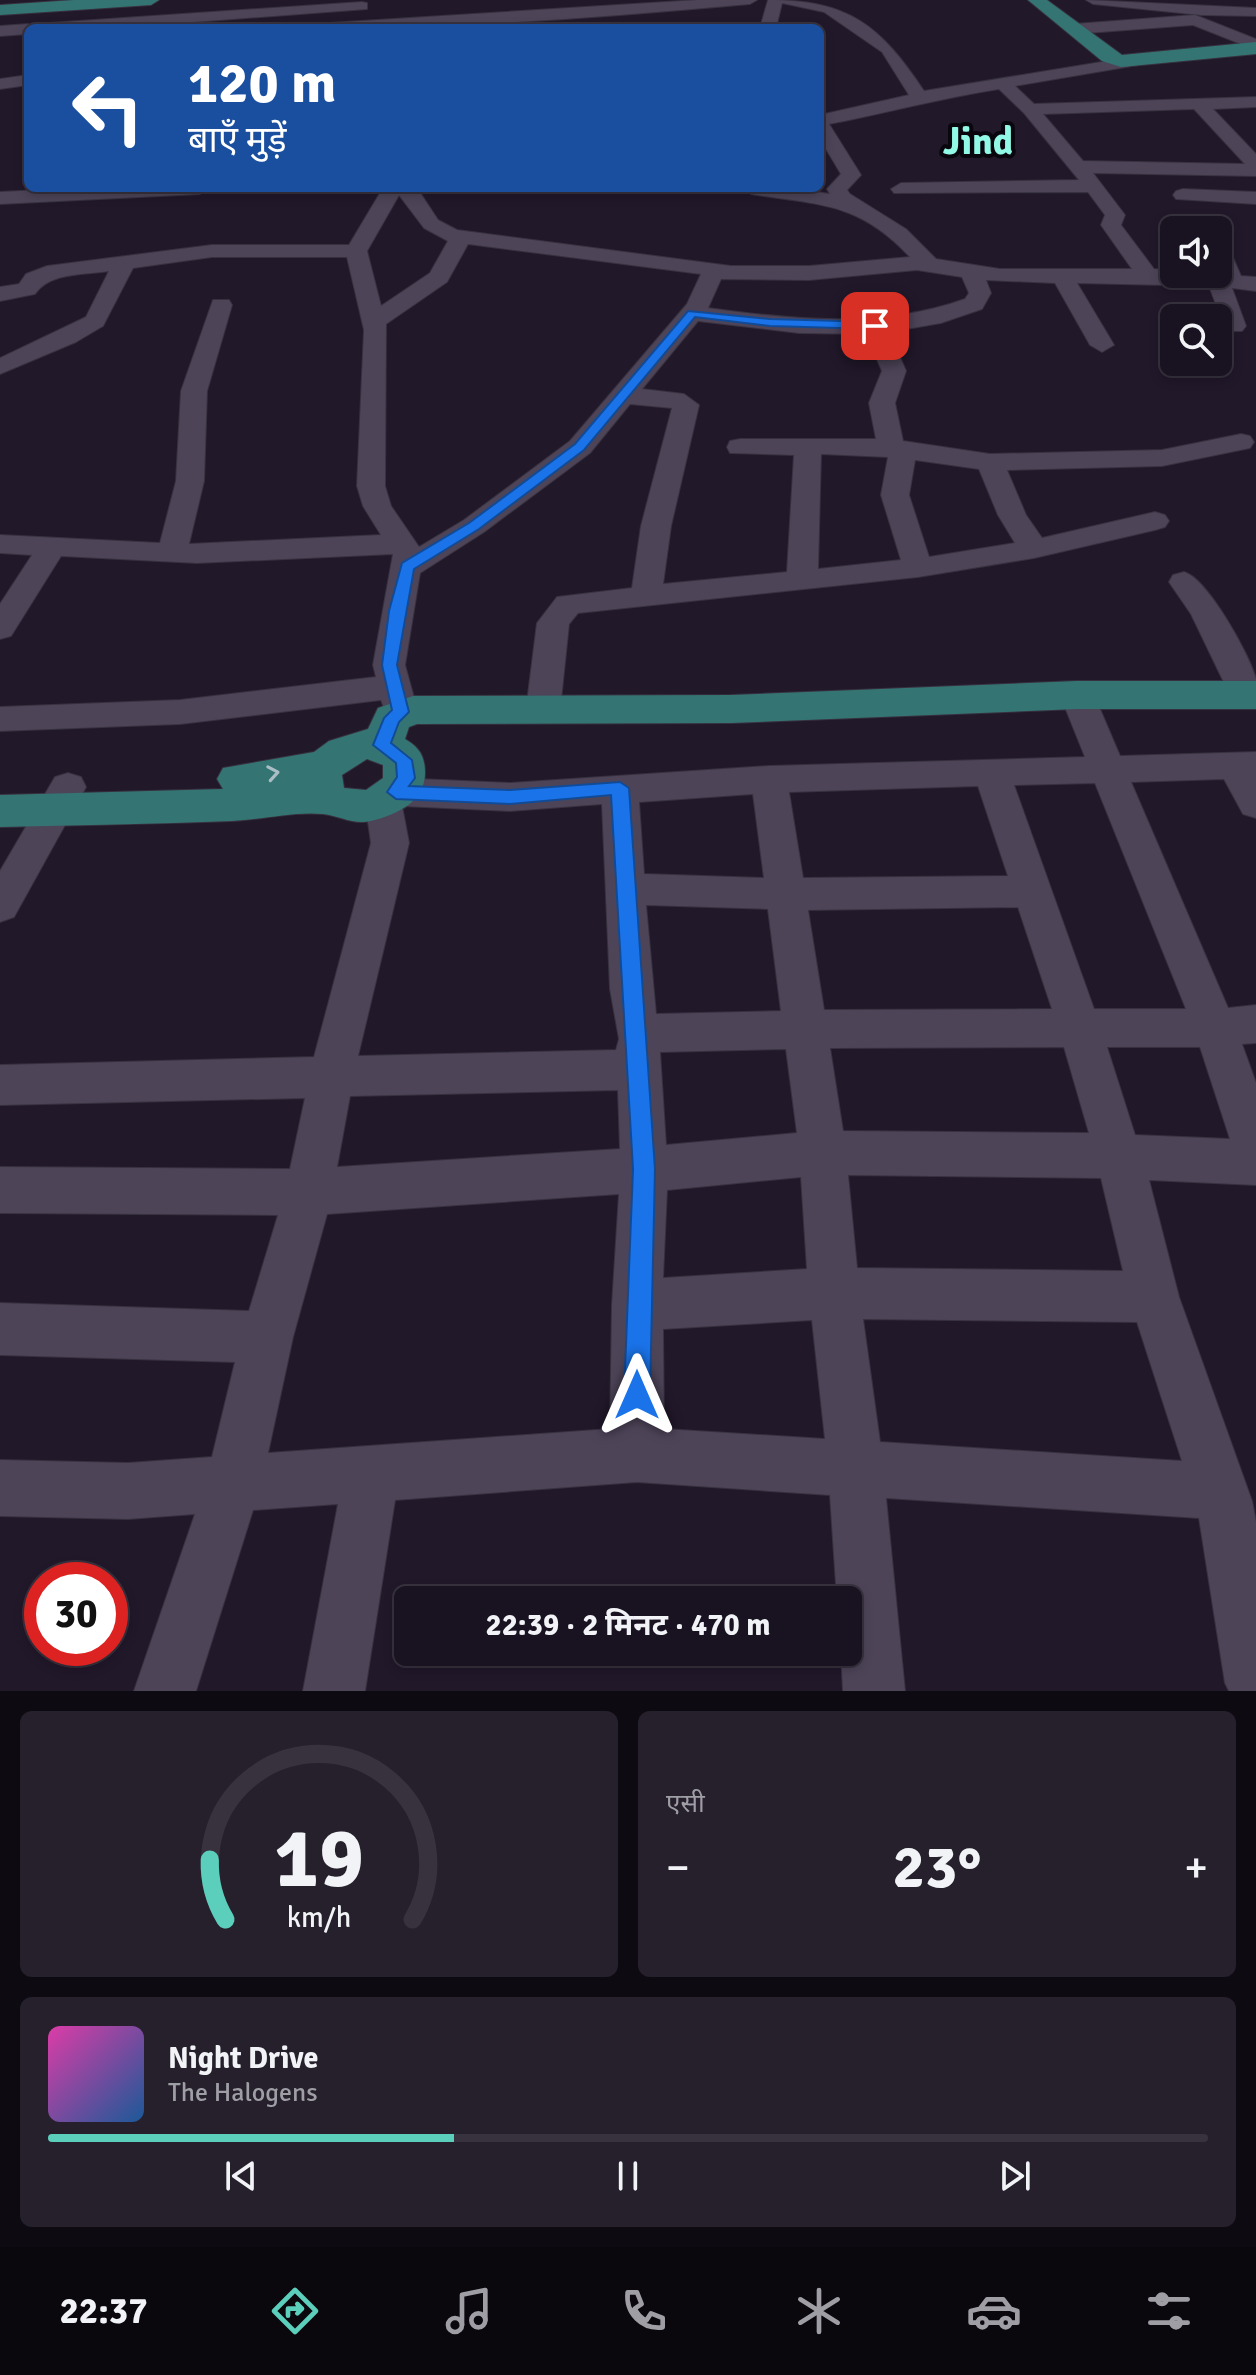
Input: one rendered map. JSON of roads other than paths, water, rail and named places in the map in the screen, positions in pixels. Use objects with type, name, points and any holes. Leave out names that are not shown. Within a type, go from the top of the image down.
[{"type":"main road","points":[[13,6],[151,0]]},
{"type":"main road","points":[[1036,0],[1109,57],[1132,62],[1256,47]]},
{"type":"main road","points":[[0,789],[62,798],[234,805],[326,781],[344,750],[366,744],[392,715],[731,709],[1077,695],[1252,695]]},
{"type":"main road","points":[[326,781],[342,806],[359,808],[390,797],[406,778],[392,715]]},
{"type":"main road","points":[[0,811],[62,798]]},
{"type":"street","points":[[468,24],[750,0]]},
{"type":"street","points":[[769,24],[775,0]]},
{"type":"street","points":[[787,0],[829,9],[888,49],[919,97]]},
{"type":"street","points":[[1093,0],[1149,3],[1192,14],[1256,47]]},
{"type":"street","points":[[168,24],[247,14],[373,5]]},
{"type":"street","points":[[673,6],[685,12],[682,21]]},
{"type":"street","points":[[1226,12],[1256,28]]},
{"type":"street","points":[[1074,29],[1162,22],[1192,14],[1256,12]]},
{"type":"street","points":[[1162,22],[1220,52]]},
{"type":"street","points":[[0,31],[24,29]]},
{"type":"street","points":[[824,121],[896,106],[919,97],[1132,62]]},
{"type":"street","points":[[0,84],[24,81]]},
{"type":"street","points":[[1002,83],[1030,109],[1115,213],[1111,225],[1147,275]]},
{"type":"street","points":[[1030,109],[1198,103],[1252,106]]},
{"type":"street","points":[[1198,103],[1250,168],[1256,189]]},
{"type":"street","points":[[824,129],[851,175],[837,189],[848,203],[899,233],[928,264]]},
{"type":"street","points":[[1076,167],[1250,168]]},
{"type":"street","points":[[901,189],[1096,189],[1130,193]]},
{"type":"street","points":[[0,198],[120,192]]},
{"type":"street","points":[[0,719],[392,715],[389,665],[406,555],[377,506],[371,486],[375,321],[356,251],[391,192]]},
{"type":"street","points":[[410,192],[439,231],[461,237],[628,255],[723,270],[809,273],[891,264],[928,264],[972,274],[1064,279],[1147,275],[1236,282],[1234,326]]},
{"type":"street","points":[[777,192],[848,203]]},
{"type":"street","points":[[1162,194],[1256,198]]},
{"type":"street","points":[[375,321],[439,277],[461,237]]},
{"type":"street","points":[[0,294],[27,289],[34,279],[47,273],[212,251],[356,251]]},
{"type":"street","points":[[0,367],[68,337],[95,321],[124,264]]},
{"type":"street","points":[[0,544],[172,554],[406,555],[474,526],[567,458],[692,313],[702,298],[709,276],[723,270]]},
{"type":"street","points":[[692,313],[770,323],[875,326],[940,318],[974,304],[980,293],[972,274]]},
{"type":"street","points":[[1064,279],[1102,345]]},
{"type":"street","points":[[172,554],[190,481],[194,391],[221,305]]},
{"type":"street","points":[[875,326],[894,371],[882,403],[897,449],[895,495],[918,568]]},
{"type":"street","points":[[623,396],[675,399],[686,405],[656,526],[646,595]]},
{"type":"street","points":[[740,447],[897,449],[990,462],[1162,458],[1241,442]]},
{"type":"street","points":[[802,580],[808,447]]},
{"type":"street","points":[[990,462],[1012,515],[1034,549]]},
{"type":"street","points":[[543,710],[553,623],[560,610],[568,604],[918,568],[1034,549],[1155,521]]},
{"type":"street","points":[[0,629],[50,549]]},
{"type":"street","points":[[1184,582],[1206,611],[1252,695]]},
{"type":"street","points":[[1077,695],[1215,1028],[1256,1148]]},
{"type":"street","points":[[165,1691],[234,1482],[267,1337],[309,1192],[331,1078],[390,843],[390,797],[510,797],[769,779],[1245,765],[1256,804]]},
{"type":"street","points":[[991,771],[1035,891],[1080,1029],[1119,1156],[1154,1297],[1221,1496],[1256,1683]]},
{"type":"street","points":[[769,779],[823,1153],[834,1293],[856,1470],[874,1691]]},
{"type":"street","points":[[620,788],[644,1169],[637,1305],[637,1455]]},
{"type":"street","points":[[0,906],[62,798]]},
{"type":"street","points":[[625,889],[784,894],[1035,891]]},
{"type":"street","points":[[0,1085],[331,1078],[638,1052],[804,1029],[1215,1028],[1256,1024]]},
{"type":"street","points":[[0,1190],[309,1192],[513,1181],[823,1153],[1119,1156],[1256,1163]]},
{"type":"street","points":[[637,1305],[834,1293],[1154,1297]]},
{"type":"street","points":[[0,1329],[267,1337]]},
{"type":"street","points":[[0,1488],[128,1491],[637,1455],[1216,1491],[1221,1496]]},
{"type":"street","points":[[334,1691],[371,1476]]},
{"type":"district","name":"Jind","points":[[978,141]]}]
